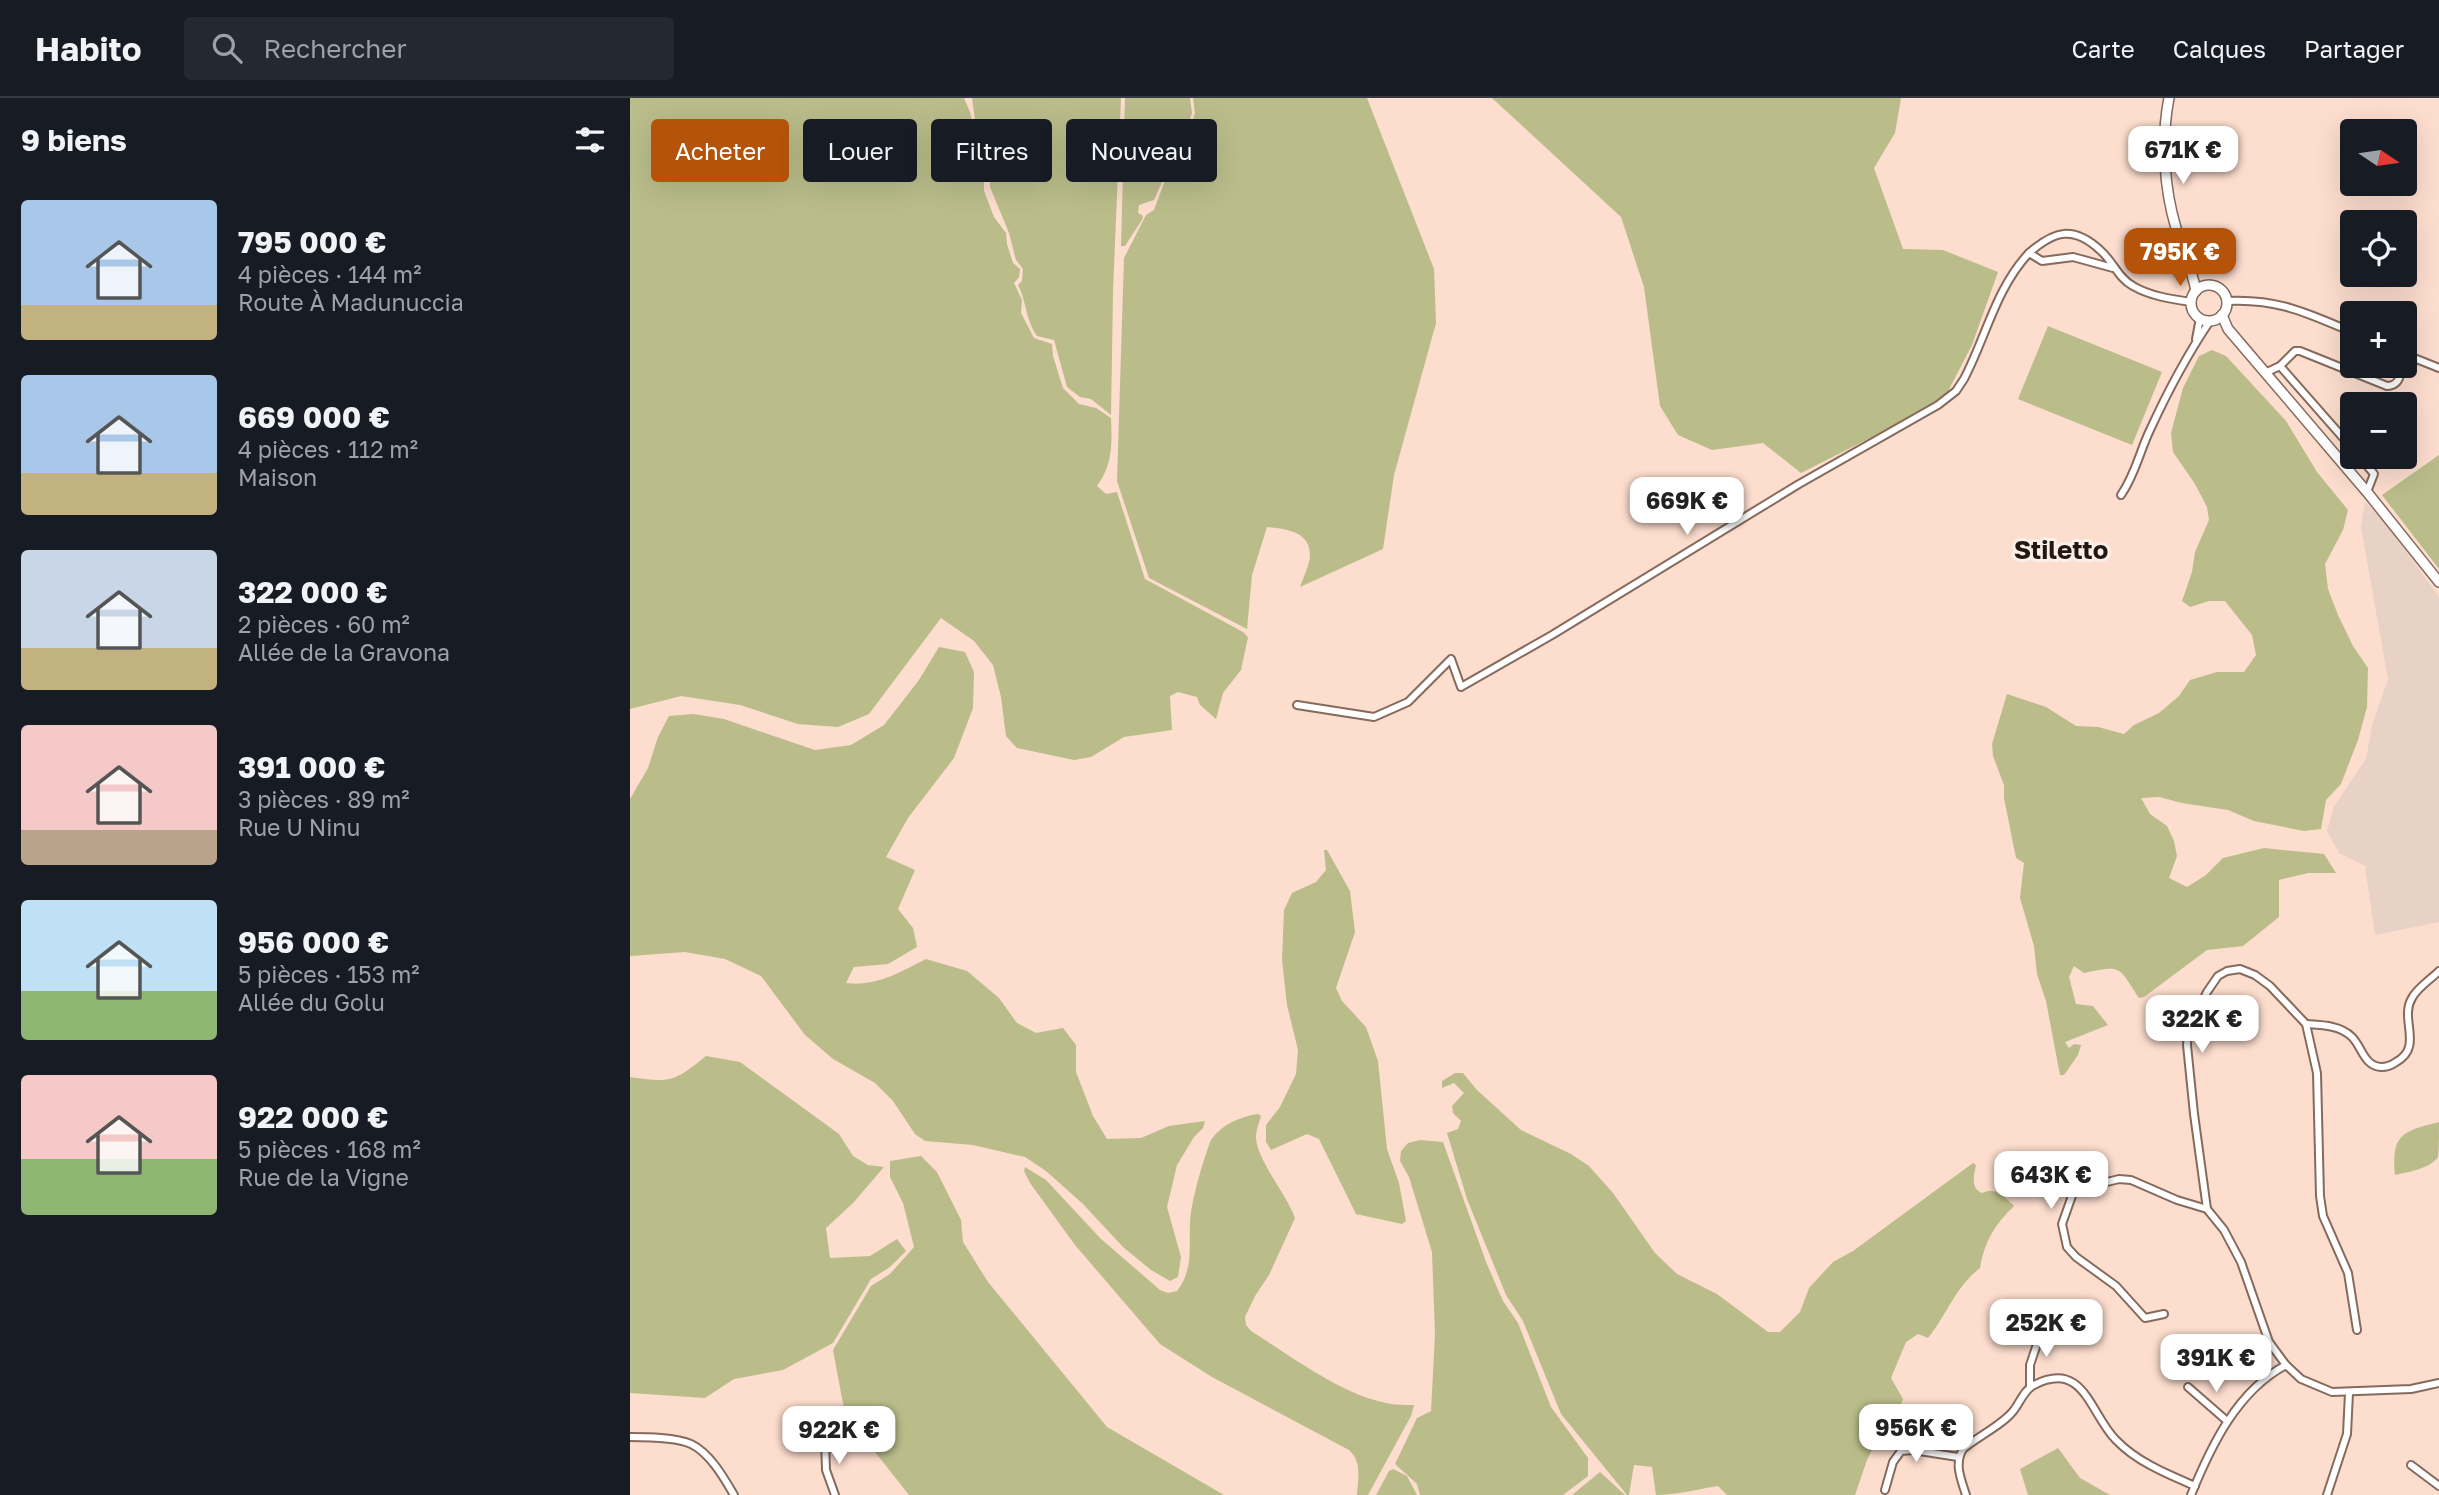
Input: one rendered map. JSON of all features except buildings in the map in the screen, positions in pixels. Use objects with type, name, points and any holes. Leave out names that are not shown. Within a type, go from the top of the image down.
[{"type":"main road","points":[[2168,98],[2165,114],[2168,187],[2175,226],[2193,273],[2196,291],[2191,302],[2193,311],[2200,318],[2215,318],[2228,329],[2367,492],[2439,582]]},
{"type":"main road","points":[[2193,273],[2206,286]]},
{"type":"main road","points":[[2196,291],[2206,286],[2217,287],[2222,291],[2226,302],[2215,318]]},
{"type":"street","points":[[1297,705],[1374,717],[1408,702],[1451,659],[1461,687],[1552,635],[1799,484],[1938,405],[1956,391],[1964,379],[2013,272],[2043,240],[2057,233],[2072,234],[2102,251],[2113,268],[2131,285],[2149,294],[2191,302]]},
{"type":"street","points":[[2029,253],[2042,261],[2073,257],[2113,268]]},
{"type":"street","points":[[2226,302],[2271,302],[2340,327]]},
{"type":"street","points":[[2196,341],[2200,318]]},
{"type":"street","points":[[2121,495],[2136,471],[2150,429],[2196,341],[2215,318]]},
{"type":"street","points":[[2265,373],[2280,366],[2295,351],[2340,367]]},
{"type":"street","points":[[2417,362],[2439,368]]},
{"type":"street","points":[[2280,366],[2340,434]]},
{"type":"street","points":[[2367,378],[2392,386],[2399,378]]},
{"type":"street","points":[[2367,492],[2374,474],[2370,469]]},
{"type":"street","points":[[2357,1330],[2348,1273],[2323,1216],[2320,1196],[2317,1073],[2305,1024],[2270,986],[2255,975],[2240,969],[2227,971],[2218,976],[2188,1031],[2194,1114],[2207,1209],[2224,1230],[2241,1262],[2269,1342],[2286,1365],[2301,1379],[2332,1392],[2411,1390],[2439,1384]]},
{"type":"street","points":[[2305,1024],[2326,1025],[2351,1035],[2373,1065],[2382,1067],[2394,1064],[2409,1049],[2411,1040],[2408,1012],[2411,998],[2439,971]]},
{"type":"street","points":[[2164,1314],[2145,1318],[2116,1286],[2076,1257],[2067,1247],[2062,1224],[2067,1205],[2073,1193],[2119,1178],[2131,1180],[2177,1200],[2207,1209]]},
{"type":"street","points":[[1966,1495],[1958,1457],[1973,1441],[2013,1413],[2030,1386],[2030,1365],[2042,1329]]},
{"type":"street","points":[[2191,1495],[2227,1421],[2253,1387],[2270,1373],[2286,1365]]},
{"type":"street","points":[[2030,1386],[2050,1378],[2066,1379],[2081,1388],[2116,1441],[2133,1455],[2166,1474],[2195,1486]]},
{"type":"street","points":[[2188,1387],[2227,1421]]},
{"type":"street","points":[[2327,1495],[2347,1434],[2348,1393]]},
{"type":"street","points":[[630,1437],[659,1438],[691,1444],[712,1462],[734,1495]]},
{"type":"street","points":[[825,1440],[825,1470],[835,1495]]},
{"type":"street","points":[[1885,1490],[1893,1462],[1901,1451],[1913,1450],[1958,1457]]},
{"type":"street","points":[[2411,1465],[2439,1486]]},
{"type":"shaded area","points":[[2365,502],[2385,522],[2439,597],[2439,922],[2375,935],[2365,866],[2339,853],[2327,831],[2334,807],[2366,759],[2372,726],[2388,679],[2361,527]]},
{"type":"green space","points":[[630,98],[964,98],[972,119],[931,119],[931,182],[984,182],[984,191],[994,217],[1006,233],[1013,263],[1020,269],[1019,277],[1014,283],[1022,300],[1021,313],[1034,338],[1052,344],[1063,388],[1079,404],[1096,408],[1111,418],[1109,462],[1097,486],[1106,494],[1117,492],[1145,579],[1248,637],[1241,670],[1223,693],[1216,719],[1200,705],[1197,697],[1178,692],[1170,696],[1172,730],[1124,737],[1091,757],[1074,760],[1017,748],[1006,736],[1001,697],[993,665],[974,641],[941,618],[869,714],[838,727],[798,724],[740,705],[681,696],[630,709]]},
{"type":"green space","points":[[972,98],[1121,98],[1120,119],[1066,119],[1066,182],[1118,182],[1111,415],[1091,399],[1080,397],[1067,387],[1054,340],[1037,336],[1030,323],[1018,285],[1022,281],[1023,269],[1016,260],[1009,233],[990,187],[990,182],[1052,182],[1052,119],[975,119]]},
{"type":"green space","points":[[1125,98],[1190,98],[1190,119],[1124,119]]},
{"type":"green space","points":[[1193,98],[1367,98],[1434,269],[1436,323],[1394,475],[1383,549],[1300,587],[1310,559],[1306,541],[1295,533],[1267,527],[1252,575],[1247,629],[1149,578],[1117,481],[1124,258],[1146,215],[1154,210],[1164,182],[1217,182],[1217,119],[1193,119]]},
{"type":"green space","points":[[1492,98],[1901,98],[1895,133],[1874,168],[1903,249],[1943,250],[1998,272],[1972,345],[1943,401],[1801,473],[1763,443],[1712,450],[1678,435],[1660,406],[1644,287],[1621,217]]},
{"type":"green space","points":[[1123,182],[1162,182],[1154,200],[1139,205],[1138,213],[1143,216],[1142,220],[1125,246],[1121,246]]},
{"type":"green space","points":[[2048,326],[2162,372],[2132,445],[2018,399]]},
{"type":"green space","points":[[2212,350],[2226,356],[2286,421],[2317,472],[2348,510],[2343,530],[2325,564],[2328,589],[2338,615],[2353,646],[2368,668],[2367,707],[2341,784],[2326,800],[2321,829],[2304,831],[2254,821],[2228,810],[2159,797],[2141,798],[2150,814],[2167,826],[2174,841],[2177,856],[2169,878],[2187,887],[2206,875],[2223,858],[2264,848],[2324,854],[2336,873],[2308,873],[2279,880],[2279,917],[2243,946],[2207,950],[2144,997],[2139,998],[2118,970],[2084,973],[2074,966],[2069,977],[2076,1004],[2093,1006],[2108,1025],[2065,1042],[2069,1048],[2074,1044],[2081,1045],[2078,1055],[2064,1075],[2060,1075],[2046,1001],[2037,974],[2034,946],[2020,898],[2024,863],[2016,858],[2004,798],[2004,785],[1993,756],[1992,744],[2007,694],[2046,707],[2076,726],[2098,727],[2124,734],[2134,725],[2159,713],[2179,696],[2190,680],[2217,672],[2244,672],[2256,655],[2252,635],[2225,601],[2209,601],[2190,607],[2182,601],[2192,572],[2195,552],[2209,520],[2207,507],[2195,484],[2173,452],[2171,433],[2183,388],[2199,356]]},
{"type":"green space","points":[[2439,455],[2439,569],[2382,495]]},
{"type":"green space","points":[[939,647],[965,652],[974,672],[973,708],[954,758],[908,818],[886,857],[915,870],[898,909],[913,928],[917,947],[888,964],[854,967],[846,983],[877,981],[926,959],[967,971],[999,998],[1017,1023],[1036,1033],[1063,1028],[1076,1045],[1076,1072],[1093,1116],[1107,1139],[1141,1138],[1169,1126],[1205,1121],[1177,1165],[1167,1207],[1181,1257],[1178,1277],[1170,1281],[1151,1270],[1123,1247],[1083,1204],[1046,1171],[1025,1157],[973,1145],[925,1141],[915,1134],[893,1101],[875,1083],[833,1059],[805,1035],[761,976],[725,959],[685,952],[630,956],[630,799],[648,768],[658,737],[669,716],[693,714],[724,719],[815,750],[851,745],[884,725],[919,680]]},
{"type":"green space","points":[[1324,850],[1327,850],[1350,891],[1355,932],[1336,988],[1342,1001],[1366,1027],[1378,1061],[1387,1149],[1399,1183],[1406,1221],[1402,1224],[1356,1214],[1319,1139],[1307,1134],[1271,1150],[1266,1142],[1266,1125],[1280,1107],[1296,1074],[1298,1050],[1287,1005],[1282,960],[1284,910],[1292,893],[1316,882],[1326,870]]},
{"type":"green space","points":[[706,1056],[740,1062],[839,1134],[853,1156],[868,1165],[884,1167],[853,1203],[826,1228],[830,1258],[870,1256],[897,1239],[906,1251],[890,1267],[871,1279],[833,1343],[783,1370],[734,1379],[705,1398],[630,1393],[630,1077],[671,1079]]},
{"type":"green space","points":[[1455,1073],[1463,1073],[1477,1090],[1521,1130],[1571,1154],[1589,1166],[1613,1193],[1655,1253],[1677,1274],[1717,1294],[1768,1332],[1780,1332],[1800,1312],[1809,1288],[1833,1262],[1853,1251],[1973,1163],[1976,1165],[1974,1181],[1978,1191],[1995,1192],[2014,1206],[1991,1234],[1980,1268],[1964,1283],[1928,1338],[1918,1334],[1906,1342],[1891,1378],[1903,1399],[1892,1427],[1874,1446],[1867,1460],[1855,1495],[1727,1495],[1718,1486],[1656,1495],[1652,1467],[1634,1465],[1627,1495],[1561,1414],[1523,1321],[1506,1295],[1467,1199],[1447,1133],[1458,1129],[1461,1121],[1453,1113],[1452,1106],[1464,1093],[1454,1083],[1442,1088],[1442,1081]]},
{"type":"green space","points":[[1258,1114],[1261,1116],[1256,1135],[1261,1157],[1295,1218],[1269,1275],[1245,1317],[1246,1325],[1299,1362],[1352,1392],[1386,1403],[1414,1405],[1411,1416],[1368,1495],[1357,1495],[1358,1465],[1349,1450],[1212,1377],[1160,1344],[1075,1245],[1024,1171],[1025,1167],[1046,1180],[1100,1238],[1160,1290],[1168,1293],[1177,1291],[1187,1273],[1191,1212],[1210,1142],[1219,1131],[1231,1123]]},
{"type":"green space","points":[[2439,1122],[2438,1157],[2424,1167],[2395,1175],[2395,1151],[2402,1136],[2416,1128]]},
{"type":"green space","points":[[1420,1140],[1443,1142],[1486,1262],[1503,1301],[1518,1323],[1551,1407],[1588,1458],[1588,1476],[1563,1495],[1420,1495],[1417,1484],[1395,1464],[1417,1418],[1431,1411],[1435,1334],[1432,1252],[1409,1177],[1400,1161],[1401,1151],[1408,1143]]},
{"type":"green space","points":[[921,1156],[937,1172],[961,1220],[963,1242],[988,1282],[1107,1427],[1224,1495],[909,1495],[845,1414],[833,1350],[871,1286],[890,1274],[914,1247],[903,1203],[890,1177],[890,1161]]},
{"type":"green space","points":[[2058,1448],[2080,1478],[2110,1495],[2028,1495],[2020,1469]]},
{"type":"green space","points":[[1393,1469],[1407,1476],[1417,1495],[1376,1495],[1389,1471]]},
{"type":"green space","points":[[1600,1472],[1625,1495],[1572,1495]]},
{"type":"district","name":"Stiletto","points":[[2061,549]]}]
